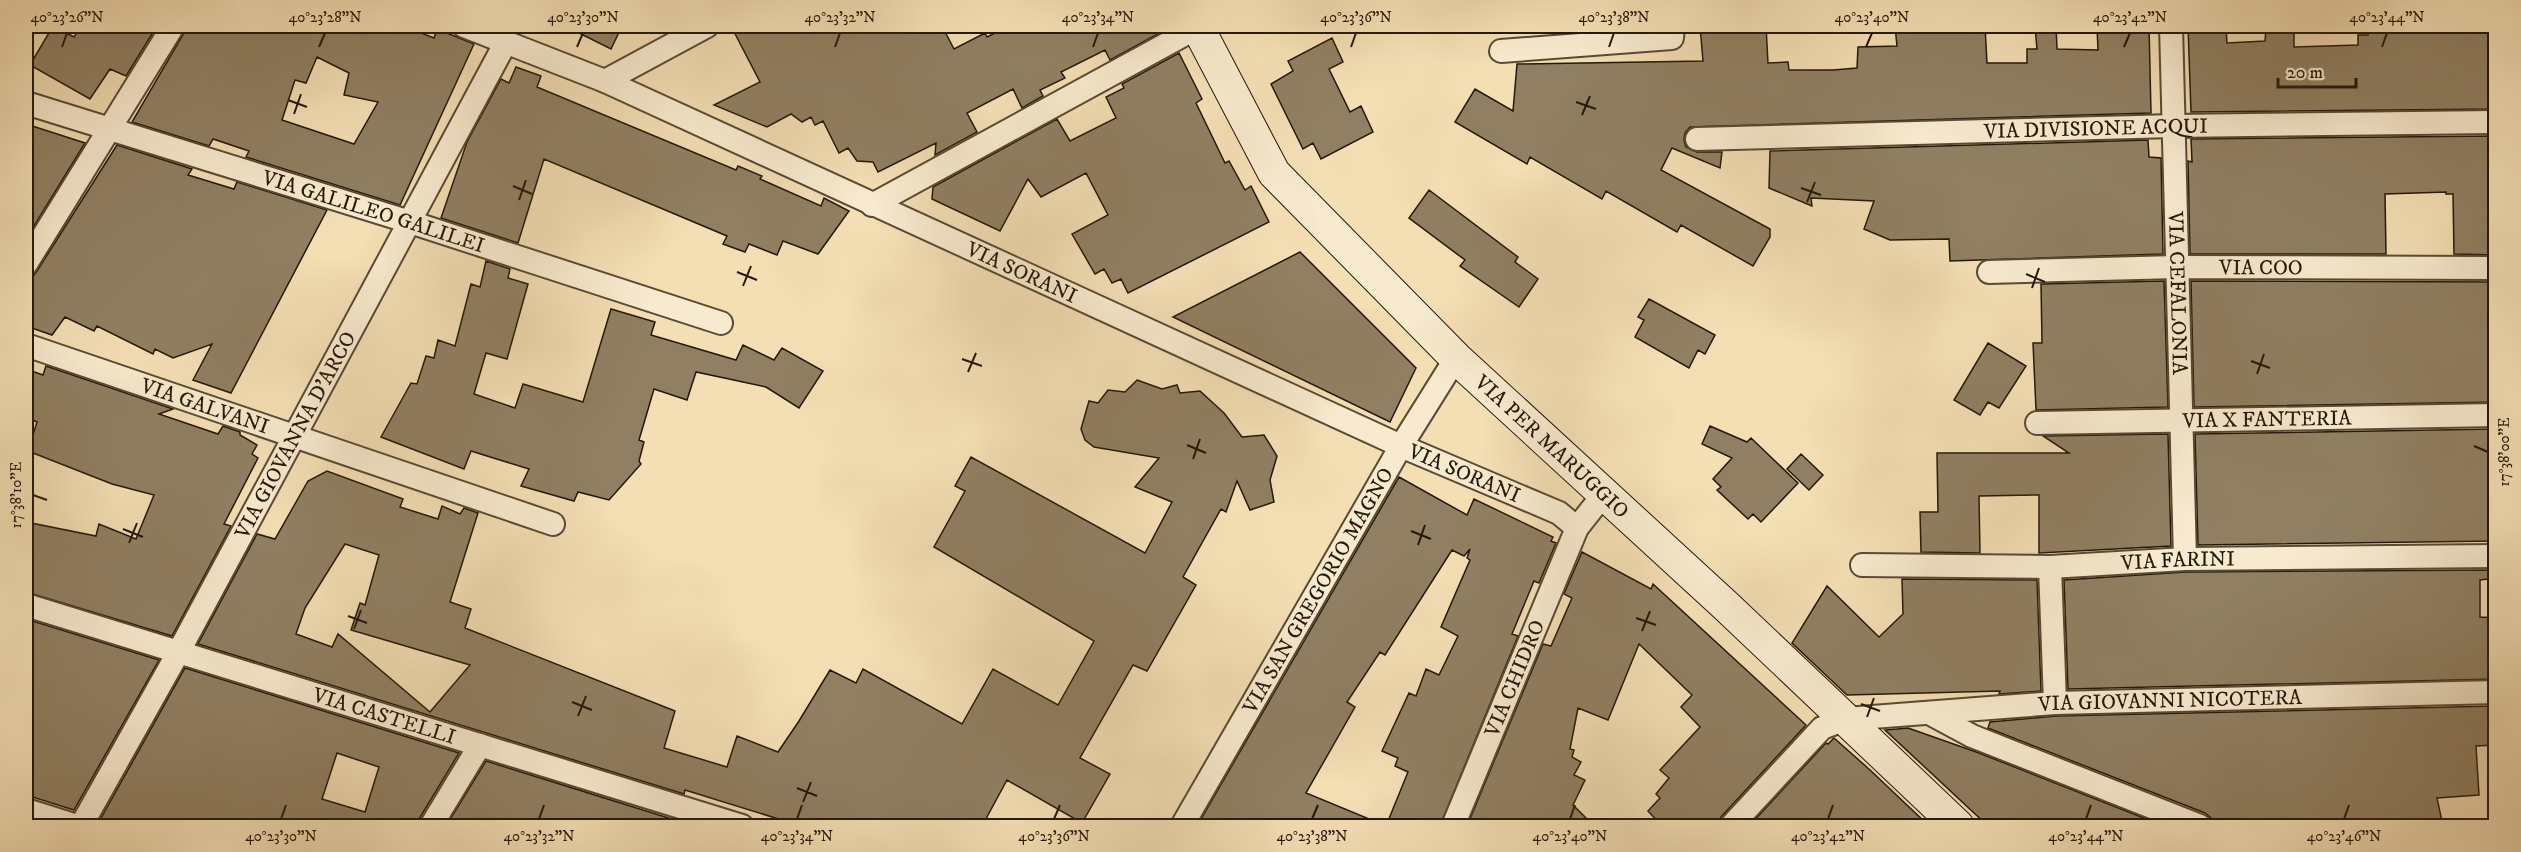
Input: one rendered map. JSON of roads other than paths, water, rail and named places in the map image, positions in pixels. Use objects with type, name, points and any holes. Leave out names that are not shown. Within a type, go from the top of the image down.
[{"type":"street","points":[[26,264],[173,26]]},
{"type":"street","name":"VIA SORANI","points":[[464,26],[605,81],[1401,446],[1559,513],[1577,528]]},
{"type":"street","points":[[605,81],[707,26]]},
{"type":"street","points":[[872,205],[1197,26]]},
{"type":"street","name":"VIA PER MARUGGIO","points":[[1197,26],[1274,173],[1456,358],[1603,495],[1725,604],[1958,826]]},
{"type":"street","points":[[1501,51],[1672,38],[1672,26]]},
{"type":"street","name":"VIA CEFALONIA","points":[[2171,26],[2185,559]]},
{"type":"street","name":"VIA GIOVANNA D'ARCO","points":[[79,826],[178,652],[506,42]]},
{"type":"street","name":"VIA GALILEO GALILEI","points":[[26,103],[410,222],[722,323]]},
{"type":"street","name":"VIA DIVISIONE ACQUI","points":[[1697,139],[2174,126],[2496,122]]},
{"type":"street","name":"VIA COO","points":[[1989,272],[2176,267],[2496,268]]},
{"type":"street","name":"VIA GALVANI","points":[[26,345],[554,524]]},
{"type":"street","name":"VIA SAN GREGORIO MAGNO","points":[[1182,826],[1401,446],[1456,358]]},
{"type":"street","name":"VIA X FANTERIA","points":[[2037,423],[2496,415]]},
{"type":"street","name":"VIA CHIDRO","points":[[1453,826],[1577,528],[1603,495]]},
{"type":"street","name":"VIA FARINI","points":[[1862,565],[2050,567],[2185,559],[2496,556]]},
{"type":"street","points":[[2050,567],[2055,703]]},
{"type":"street","name":"VIA CASTELLI","points":[[26,605],[480,745],[695,820],[742,826]]},
{"type":"street","name":"VIA GIOVANNI NICOTERA","points":[[1846,719],[2055,703],[2496,692]]},
{"type":"street","points":[[1931,714],[1972,736],[2200,826]]},
{"type":"street","points":[[1731,826],[1822,728],[1846,719]]},
{"type":"street","points":[[431,826],[480,745]]},
{"type":"street","points":[[26,810],[79,826]]}]
